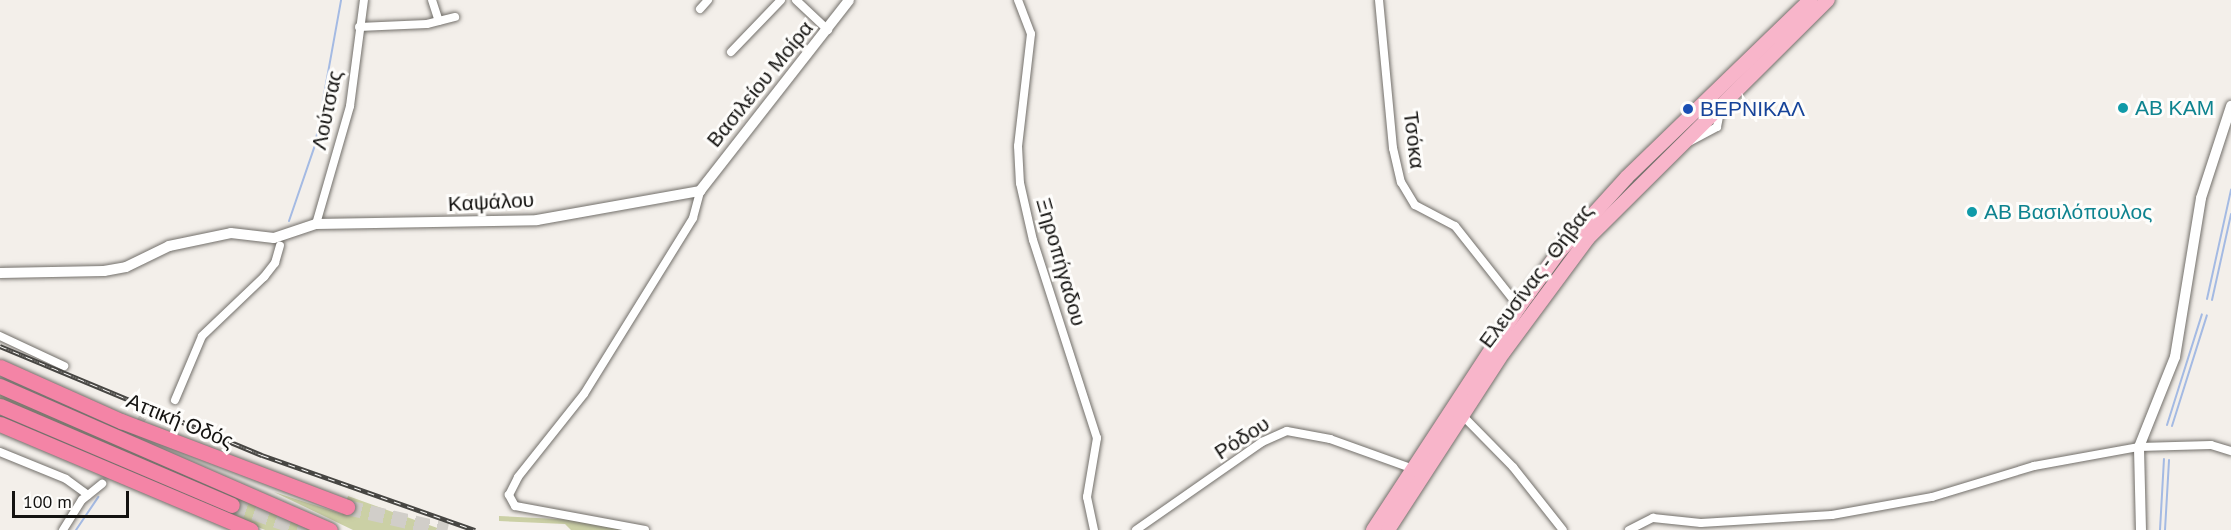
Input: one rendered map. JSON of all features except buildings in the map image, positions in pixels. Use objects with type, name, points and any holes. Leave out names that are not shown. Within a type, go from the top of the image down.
[{"type":"highway","name":"Αττική Οδός","points":[[0,367],[121,421],[347,507]]},
{"type":"highway","points":[[0,386],[330,530]]},
{"type":"highway","points":[[0,406],[232,505]]},
{"type":"highway","points":[[0,424],[251,530]]},
{"type":"main road","name":"Ελευσίνας - Θήβας","points":[[1373,530],[1418,472],[1519,307],[1608,196],[1810,0]]},
{"type":"main road","name":"Ελευσίνας - Θήβας","points":[[1457,411],[1569,261],[1677,147],[1828,0]]},
{"type":"main road","name":"Ελευσίνας - Θήβας","points":[[1388,530],[1418,472]]},
{"type":"street","name":"Λούτσας","points":[[316,224],[350,106],[363,0]]},
{"type":"street","points":[[432,0],[439,21]]},
{"type":"street","points":[[700,9],[708,0]]},
{"type":"street","points":[[731,52],[782,0]]},
{"type":"street","points":[[796,0],[828,30]]},
{"type":"street","name":"Βασιλείου Μοίρα","points":[[700,191],[828,30],[849,0]]},
{"type":"street","name":"Ξηροπήγαδου","points":[[1018,0],[1031,34],[1018,146],[1020,183],[1033,240],[1097,438],[1087,497],[1094,530]]},
{"type":"street","name":"Τσόκα","points":[[1379,0],[1393,148],[1401,182],[1415,205],[1455,226],[1519,307]]},
{"type":"street","points":[[359,27],[439,21],[455,17]]},
{"type":"street","points":[[2141,530],[2139,447],[2175,357],[2201,198],[2231,106]]},
{"type":"street","points":[[645,530],[521,508],[509,500],[510,490],[584,394],[693,218],[700,191]]},
{"type":"street","name":"Καψάλου","points":[[282,241],[316,224],[537,220],[700,191]]},
{"type":"street","points":[[0,273],[104,271],[209,236],[231,233],[282,241],[275,263],[264,277],[202,336],[175,400]]},
{"type":"street","points":[[0,336],[64,366]]},
{"type":"street","points":[[1457,411],[1513,467],[1563,530]]},
{"type":"street","name":"Ρόδου","points":[[1136,530],[1262,442],[1287,430],[1330,439],[1418,472]]},
{"type":"street","points":[[1629,530],[1653,518],[1701,523],[1814,518],[1932,497],[2034,466],[2139,447],[2211,446],[2231,451]]},
{"type":"street","points":[[0,452],[66,479],[88,495]]},
{"type":"street","points":[[63,530],[88,495],[102,484]]},
{"type":"green space","points":[[0,394],[317,530],[265,530],[230,515],[236,499],[0,399]]},
{"type":"green space","points":[[274,492],[342,514],[348,496],[443,530],[353,530]]},
{"type":"green space","points":[[499,516],[575,520],[622,530],[571,530],[565,524],[499,521]]},
{"type":"waterway","points":[[289,221],[315,145],[341,0]]},
{"type":"waterway","points":[[2207,299],[2231,190]]},
{"type":"waterway","points":[[2212,300],[2231,214]]},
{"type":"waterway","points":[[2167,425],[2202,314]]},
{"type":"waterway","points":[[2172,426],[2207,315]]},
{"type":"waterway","points":[[2160,530],[2164,459]]},
{"type":"waterway","points":[[2165,530],[2169,460]]},
{"type":"waterway","points":[[76,530],[98,497]]},
{"type":"tunnel","points":[[126,445],[151,404]]},
{"type":"tunnel","points":[[232,505],[306,530]]},
{"type":"tunnel","points":[[347,507],[447,530]]},
{"type":"railway","points":[[0,346],[262,455],[475,530]]},
{"type":"place","name":"ΑΒ ΚΑΜ","points":[[2123,108]]},
{"type":"place","name":"ΒΕΡΝΙΚΑΛ","points":[[1688,109]]},
{"type":"place","name":"ΑΒ Βασιλόπουλος","points":[[1972,212]]}]
